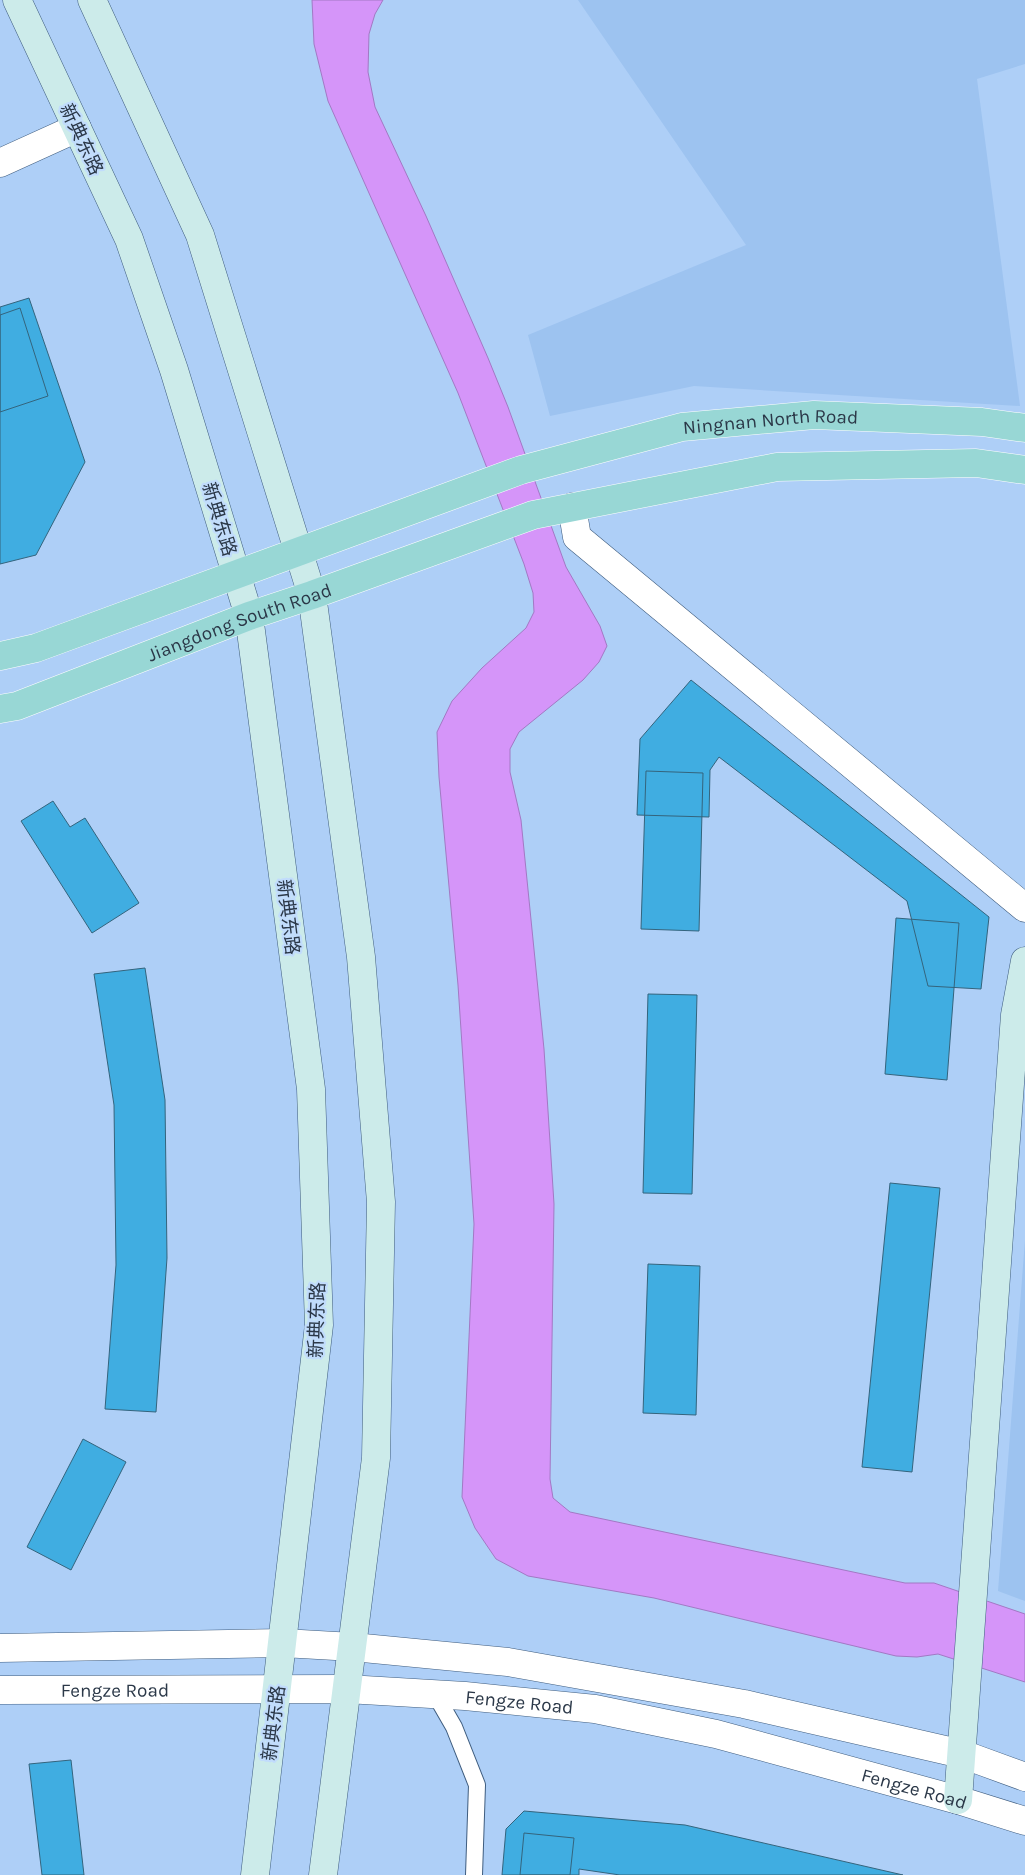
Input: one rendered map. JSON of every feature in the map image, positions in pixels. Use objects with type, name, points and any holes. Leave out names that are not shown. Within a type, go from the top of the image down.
[{"type":"main road","name":"新典东路","points":[[17,0],[129,239],[174,370],[249,616],[311,1089],[319,1325],[255,1875]]},
{"type":"main road","points":[[92,0],[200,235],[312,595],[361,957],[381,1202],[376,1458],[323,1875]]},
{"type":"main road","name":"Ningnan North Road","points":[[299,552],[521,470],[682,427],[814,415],[982,422],[1025,428]]},
{"type":"main road","points":[[572,507],[777,467],[976,463],[1025,470]]},
{"type":"main road","name":"Jiangdong South Road","points":[[0,709],[17,706],[249,616],[479,534],[533,515],[572,507]]},
{"type":"main road","points":[[0,656],[36,648],[299,552]]},
{"type":"main road","points":[[958,1800],[1015,1015],[1025,961]]},
{"type":"street","points":[[0,163],[77,128]]},
{"type":"street","points":[[572,507],[577,537],[1025,908]]},
{"type":"street","name":"Fengze Road","points":[[0,1648],[283,1643],[353,1647],[508,1662],[744,1704],[962,1754],[1025,1777]]},
{"type":"street","name":"Fengze Road","points":[[0,1690],[347,1689],[435,1694],[604,1711],[716,1734],[958,1800],[1025,1821]]},
{"type":"lane","points":[[435,1694],[454,1727],[477,1785],[474,1875]]},
{"type":"shaded area","points":[[312,0],[383,0],[375,14],[369,34],[368,72],[375,107],[426,216],[488,358],[508,407],[566,567],[600,626],[607,646],[599,662],[583,680],[519,732],[510,749],[510,772],[521,820],[544,1049],[554,1204],[550,1479],[553,1498],[570,1512],[905,1583],[934,1583],[1025,1614],[1025,1682],[938,1654],[917,1657],[896,1656],[654,1598],[528,1576],[496,1559],[475,1528],[462,1497],[474,1224],[458,985],[439,777],[437,732],[452,701],[482,668],[526,628],[534,612],[533,593],[524,564],[458,393],[328,101],[314,44]]},
{"type":"shaded area","points":[[578,0],[1025,0],[1025,64],[977,79],[1020,406],[694,386],[550,416],[528,335],[746,245]]},
{"type":"shaded area","points":[[1025,1240],[1025,1601],[998,1591]]},
{"type":"building","points":[[29,298],[85,462],[36,555],[0,564],[0,307]]},
{"type":"building","points":[[20,308],[48,396],[0,412],[0,315]]},
{"type":"building","points":[[691,680],[989,917],[981,989],[928,986],[907,901],[719,757],[710,770],[709,817],[637,815],[640,739]]},
{"type":"building","points":[[646,771],[703,773],[699,931],[641,929]]},
{"type":"building","points":[[53,801],[70,827],[85,818],[139,903],[92,933],[21,821]]},
{"type":"building","points":[[896,918],[959,923],[947,1080],[885,1074]]},
{"type":"building","points":[[145,968],[165,1100],[167,1258],[156,1412],[105,1409],[116,1265],[114,1105],[94,974]]},
{"type":"building","points":[[648,994],[697,995],[692,1194],[643,1193]]},
{"type":"building","points":[[890,1183],[940,1188],[912,1472],[862,1467]]},
{"type":"building","points":[[648,1264],[700,1266],[696,1415],[643,1413]]},
{"type":"building","points":[[83,1439],[126,1462],[71,1570],[27,1547]]},
{"type":"building","points":[[71,1760],[84,1875],[42,1875],[29,1764]]},
{"type":"building","points":[[524,1811],[685,1825],[903,1875],[620,1875],[579,1869],[579,1875],[502,1875],[506,1829]]},
{"type":"building","points":[[524,1833],[574,1838],[570,1875],[520,1875]]}]
